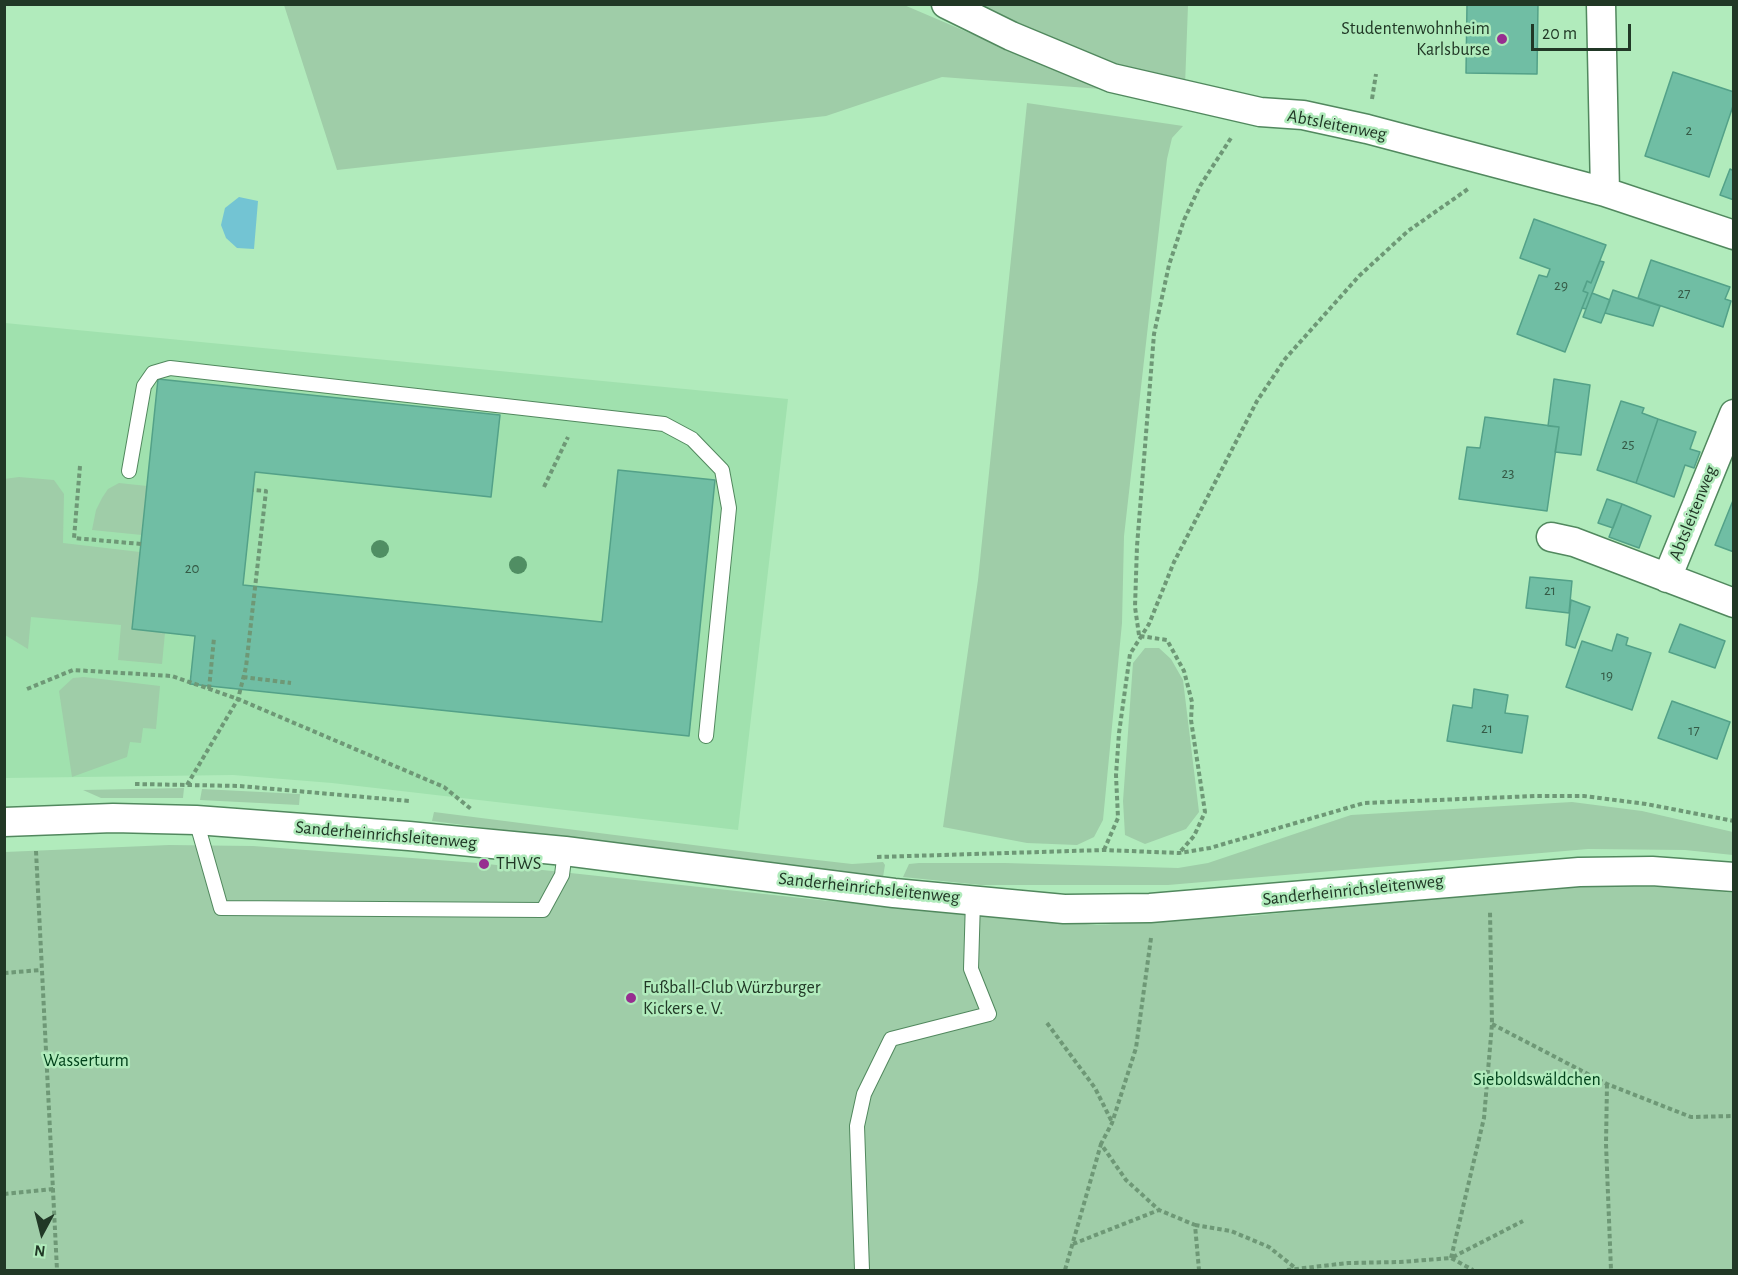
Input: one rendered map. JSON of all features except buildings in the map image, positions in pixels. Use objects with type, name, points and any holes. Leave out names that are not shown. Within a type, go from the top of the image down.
[{"type":"street","name":"Abtsleitenweg","points":[[946,4],[1011,36],[1112,78],[1260,112],[1314,118],[1503,165],[1605,192],[1734,236]]},
{"type":"street","points":[[1601,4],[1605,192]]},
{"type":"street","name":"Abtsleitenweg","points":[[1667,578],[1734,414]]},
{"type":"street","name":"Abtsleitenweg","points":[[1551,537],[1574,542],[1734,603]]},
{"type":"street","name":"Sanderheinrichsleitenweg","points":[[4,822],[196,819],[565,851],[842,887],[1064,909],[1150,908],[1489,878],[1652,871],[1734,877]]},
{"type":"lane","points":[[129,471],[144,386],[153,374],[170,368],[664,424],[692,439],[722,470],[729,508],[706,736]]},
{"type":"lane","points":[[196,819],[221,908],[543,910],[562,875],[565,851]]},
{"type":"lane","points":[[862,1270],[857,1126],[864,1094],[891,1039],[989,1014],[970,969],[973,900]]},
{"type":"path","points":[[1139,636],[1135,607],[1137,546],[1154,334],[1169,265],[1184,220],[1200,186],[1241,123],[1260,112]]},
{"type":"path","points":[[1104,850],[1118,818],[1116,775],[1121,710],[1130,654],[1139,636],[1149,624],[1174,562],[1257,401],[1284,359],[1359,276],[1408,231],[1503,165]]},
{"type":"path","points":[[544,487],[570,433]]},
{"type":"path","points":[[80,465],[74,538],[141,544]]},
{"type":"path","points":[[187,784],[238,699],[243,677],[266,491],[253,489]]},
{"type":"path","points":[[1139,636],[1167,640],[1184,671],[1192,702],[1191,720],[1205,812],[1194,836],[1179,853]]},
{"type":"path","points":[[209,689],[214,638]]},
{"type":"path","points":[[27,689],[73,670],[172,676],[238,699],[444,787],[471,809]]},
{"type":"path","points":[[243,677],[291,682]]},
{"type":"path","points":[[874,857],[1104,850],[1179,853],[1210,848],[1364,803],[1584,796],[1646,804],[1734,821]]},
{"type":"path","points":[[460,808],[483,810]]},
{"type":"path","points":[[35,820],[57,1270]]},
{"type":"path","points":[[1452,1258],[1484,1118],[1492,1024],[1489,878]]},
{"type":"path","points":[[1065,1270],[1101,1144],[1112,1123],[1138,1037],[1151,946],[1150,908]]},
{"type":"path","points":[[4,973],[41,970]]},
{"type":"path","points":[[1047,1023],[1095,1088],[1112,1123]]},
{"type":"path","points":[[1492,1024],[1607,1084],[1691,1117],[1734,1116]]},
{"type":"path","points":[[1607,1084],[1606,1144],[1611,1270]]},
{"type":"path","points":[[1101,1144],[1126,1180],[1159,1210],[1195,1225],[1231,1231],[1269,1247],[1295,1268]]},
{"type":"path","points":[[4,1194],[54,1189]]},
{"type":"path","points":[[1072,1244],[1159,1210]]},
{"type":"path","points":[[1287,1270],[1348,1263],[1452,1258],[1523,1221]]},
{"type":"path","points":[[1195,1225],[1199,1270]]},
{"type":"path","points":[[1452,1258],[1473,1270]]},
{"type":"path","points":[[1400,1262],[1400,1270]]},
{"type":"shaded area","points":[[5,323],[788,399],[738,830],[332,783],[233,775],[5,778]]},
{"type":"green space","points":[[284,5],[904,5],[1101,89],[942,77],[826,116],[337,170]]},
{"type":"green space","points":[[978,5],[1188,5],[1185,86],[1112,66]]},
{"type":"green space","points":[[1027,103],[1183,126],[1172,138],[1167,159],[1124,536],[1122,623],[1103,820],[1094,837],[1077,845],[1027,843],[943,827],[978,580]]},
{"type":"green space","points":[[19,477],[54,480],[64,494],[63,543],[140,552],[165,633],[162,664],[118,660],[121,625],[31,617],[28,649],[5,635],[4,479]]},
{"type":"green space","points":[[119,483],[147,486],[142,535],[92,530],[96,510],[102,498],[108,489]]},
{"type":"green space","points":[[1145,648],[1159,648],[1171,659],[1183,680],[1199,812],[1186,829],[1145,844],[1125,835],[1123,801],[1133,663]]},
{"type":"green space","points":[[84,677],[160,686],[156,729],[143,728],[141,743],[130,742],[127,757],[72,777],[59,691],[73,678]]},
{"type":"green space","points":[[184,788],[183,798],[101,798],[83,790]]},
{"type":"green space","points":[[202,789],[300,794],[299,805],[200,800]]},
{"type":"green space","points":[[1572,802],[1642,811],[1733,832],[1733,855],[1685,850],[1588,849],[1168,885],[981,885],[903,877],[909,864],[919,863],[1178,868],[1208,863],[1351,815]]},
{"type":"green space","points":[[434,812],[764,854],[852,864],[883,862],[885,865],[883,877],[432,821]]},
{"type":"green space","points":[[169,845],[253,846],[478,863],[829,901],[1097,925],[1251,916],[1486,892],[1586,886],[1686,887],[1733,893],[1733,1270],[5,1270],[5,852]]},
{"type":"water","points":[[239,197],[258,201],[254,249],[237,248],[226,238],[221,225],[225,208]]},
{"type":"place","name":"Studentenwohnheim Karlsburse","points":[[1502,39]]},
{"type":"place","name":"THWS","points":[[484,864]]},
{"type":"place","name":"Fußball-Club Würzburger Kickers e. V.","points":[[631,998]]},
{"type":"park label","name":"Wasserturm","points":[[86,1061]]},
{"type":"park label","name":"Sieboldswäldchen","points":[[1537,1080]]}]
